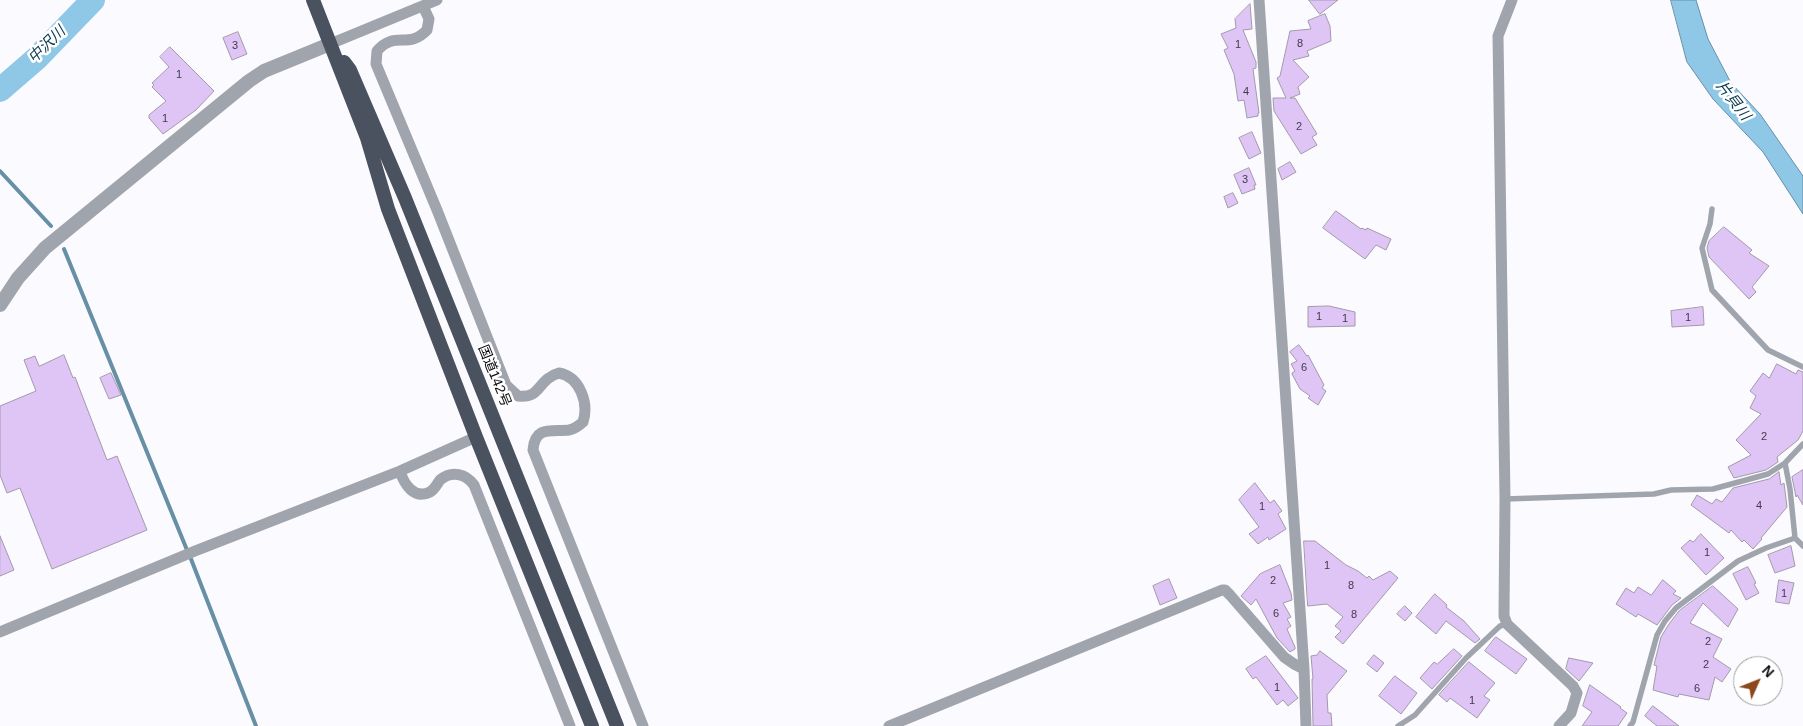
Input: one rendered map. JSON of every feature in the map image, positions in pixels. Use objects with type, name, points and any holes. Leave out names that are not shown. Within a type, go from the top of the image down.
[{"type":"highway","name":"国道142号","points":[[313,0],[366,138],[388,208],[476,437],[592,726]]},
{"type":"highway","name":"国道142号","points":[[330,44],[350,70],[406,198],[617,726]]},
{"type":"street","points":[[0,305],[18,278],[45,248],[249,81],[272,68],[437,0]]},
{"type":"street","points":[[1259,0],[1304,669],[1306,726]]},
{"type":"street","points":[[1512,0],[1498,36],[1505,499],[1504,616],[1507,624],[1573,686],[1577,693],[1571,713],[1559,726]]},
{"type":"street","points":[[423,6],[428,18],[427,30],[417,39],[411,41],[386,41],[377,51],[376,64],[506,385],[518,396],[531,396],[546,379],[559,373],[572,377],[582,396],[586,408],[583,422],[571,430],[547,430],[541,433],[536,438],[533,450],[643,726]]},
{"type":"street","points":[[0,632],[204,548],[400,471],[476,437]]},
{"type":"street","points":[[400,471],[406,486],[412,492],[422,494],[431,491],[441,479],[450,475],[458,474],[468,478],[474,485],[570,726]]},
{"type":"street","points":[[889,726],[1222,590],[1225,590],[1284,657],[1304,669]]},
{"type":"lane","points":[[1712,209],[1710,224],[1702,248],[1712,290],[1768,350],[1803,367]]},
{"type":"lane","points":[[1505,499],[1654,494],[1671,490],[1713,489],[1768,474],[1785,463],[1803,444]]},
{"type":"lane","points":[[1785,463],[1790,488],[1795,538],[1803,546]]},
{"type":"lane","points":[[1630,726],[1633,722],[1657,635],[1665,621],[1676,608],[1738,561],[1766,548],[1795,538]]},
{"type":"lane","points":[[1398,726],[1415,715],[1466,658],[1500,626],[1507,624]]},
{"type":"water","name":"片貝川","points":[[1671,0],[1696,0],[1708,39],[1731,83],[1760,114],[1803,176],[1803,214],[1763,152],[1713,99],[1687,62]]},
{"type":"building","points":[[1309,0],[1338,0],[1320,14]]},
{"type":"building","points":[[1250,4],[1252,29],[1243,30],[1256,62],[1256,68],[1253,69],[1259,113],[1258,116],[1247,118],[1244,100],[1238,101],[1234,74],[1224,50],[1228,48],[1221,34],[1236,28],[1235,19]]},
{"type":"building","points":[[1325,14],[1330,26],[1331,41],[1307,51],[1309,56],[1293,60],[1309,77],[1298,87],[1300,94],[1290,98],[1295,98],[1317,134],[1312,137],[1317,145],[1301,154],[1274,111],[1273,98],[1286,98],[1277,78],[1280,76],[1290,31],[1311,29],[1308,21]]},
{"type":"building","points":[[238,32],[247,54],[232,60],[223,38]]},
{"type":"building","points":[[170,47],[214,91],[196,110],[163,134],[149,118],[149,115],[166,101],[152,87],[154,85],[152,83],[169,67],[160,57]]},
{"type":"building","points":[[1252,132],[1261,153],[1249,159],[1239,138]]},
{"type":"building","points":[[1290,162],[1296,172],[1282,180],[1278,169]]},
{"type":"building","points":[[1249,168],[1256,185],[1254,185],[1255,189],[1242,194],[1234,175]]},
{"type":"building","points":[[1233,193],[1238,203],[1228,208],[1224,197]]},
{"type":"building","points":[[1336,211],[1361,229],[1366,230],[1367,228],[1391,239],[1386,250],[1376,245],[1365,259],[1323,228]]},
{"type":"building","points":[[1724,227],[1752,250],[1749,253],[1769,266],[1752,287],[1756,292],[1749,299],[1709,257],[1707,248],[1709,241]]},
{"type":"building","points":[[1329,306],[1355,312],[1355,326],[1308,327],[1308,307]]},
{"type":"building","points":[[1703,307],[1704,325],[1672,327],[1671,311]]},
{"type":"building","points":[[1299,345],[1308,355],[1324,385],[1322,388],[1326,391],[1318,405],[1300,389],[1292,374],[1295,371],[1291,364],[1297,361],[1290,352]]},
{"type":"building","points":[[64,355],[73,378],[75,377],[107,460],[117,456],[147,530],[52,569],[20,488],[7,493],[0,475],[0,406],[36,391],[24,360],[35,356],[39,366]]},
{"type":"building","points":[[1777,364],[1796,374],[1798,370],[1803,372],[1803,431],[1798,440],[1777,457],[1778,462],[1766,470],[1734,478],[1728,467],[1751,455],[1736,440],[1761,414],[1750,408],[1756,396],[1750,391],[1763,373],[1769,378]]},
{"type":"building","points":[[111,373],[121,395],[109,399],[100,378]]},
{"type":"building","points":[[1803,470],[1803,505],[1797,495],[1796,497],[1792,477]]},
{"type":"building","points":[[1779,472],[1781,485],[1784,483],[1787,507],[1753,549],[1744,540],[1742,542],[1731,530],[1729,533],[1691,505],[1697,495],[1712,504],[1716,499],[1722,502],[1733,488],[1769,479]]},
{"type":"building","points":[[1255,483],[1270,503],[1274,500],[1282,511],[1278,514],[1286,529],[1269,540],[1268,537],[1258,544],[1249,534],[1259,527],[1239,500]]},
{"type":"building","points":[[1701,534],[1724,558],[1706,575],[1681,548],[1690,540],[1693,542]]},
{"type":"building","points":[[0,536],[14,570],[0,576]]},
{"type":"building","points":[[1304,541],[1315,541],[1346,565],[1367,578],[1369,576],[1373,580],[1390,571],[1398,578],[1343,644],[1335,637],[1341,631],[1335,626],[1343,617],[1327,604],[1308,606]]},
{"type":"building","points":[[1791,546],[1795,566],[1775,573],[1768,555]]},
{"type":"building","points":[[1280,565],[1292,600],[1283,603],[1291,617],[1287,619],[1291,626],[1287,629],[1295,649],[1290,652],[1277,638],[1256,599],[1251,605],[1241,596],[1260,574]]},
{"type":"building","points":[[1748,567],[1759,593],[1746,600],[1733,574]]},
{"type":"building","points":[[1169,579],[1177,598],[1160,605],[1153,586]]},
{"type":"building","points":[[1663,580],[1676,591],[1673,594],[1681,598],[1672,605],[1657,625],[1638,614],[1636,617],[1616,604],[1626,588],[1634,593],[1638,587],[1651,595]]},
{"type":"building","points":[[1779,580],[1794,583],[1789,604],[1776,602]]},
{"type":"building","points":[[1713,586],[1738,609],[1728,627],[1703,603],[1690,623],[1722,639],[1713,657],[1731,669],[1722,682],[1715,677],[1709,700],[1679,694],[1678,697],[1653,690],[1657,666],[1654,665],[1661,637],[1679,611]]},
{"type":"building","points":[[1435,594],[1480,639],[1475,643],[1446,621],[1436,634],[1416,617]]},
{"type":"building","points":[[1405,606],[1412,613],[1405,621],[1397,614]]},
{"type":"building","points":[[1496,637],[1527,659],[1516,674],[1485,651]]},
{"type":"building","points":[[1454,649],[1462,656],[1432,689],[1420,678],[1434,662],[1437,664]]},
{"type":"building","points":[[1320,651],[1347,671],[1327,695],[1328,713],[1331,713],[1332,726],[1313,726],[1311,656],[1317,655]]},
{"type":"building","points":[[1374,655],[1384,663],[1377,672],[1367,664]]},
{"type":"building","points":[[1266,656],[1298,698],[1288,706],[1283,700],[1277,705],[1256,677],[1253,679],[1246,669]]},
{"type":"building","points":[[1569,658],[1593,663],[1579,681],[1566,669]]},
{"type":"building","points":[[1469,662],[1495,683],[1484,696],[1490,700],[1477,718],[1450,698],[1447,702],[1439,695]]},
{"type":"building","points":[[1395,676],[1417,693],[1401,714],[1379,696]]},
{"type":"building","points":[[1590,685],[1627,713],[1618,726],[1582,726],[1592,712],[1583,706]]},
{"type":"building","points":[[1653,706],[1679,726],[1657,726],[1645,716]]},
{"type":"waterway","name":"中沢川","points":[[0,90],[37,58],[93,0]]},
{"type":"waterway","points":[[0,171],[51,226]]},
{"type":"waterway","points":[[64,249],[187,550]]},
{"type":"waterway","points":[[191,559],[256,726]]}]
